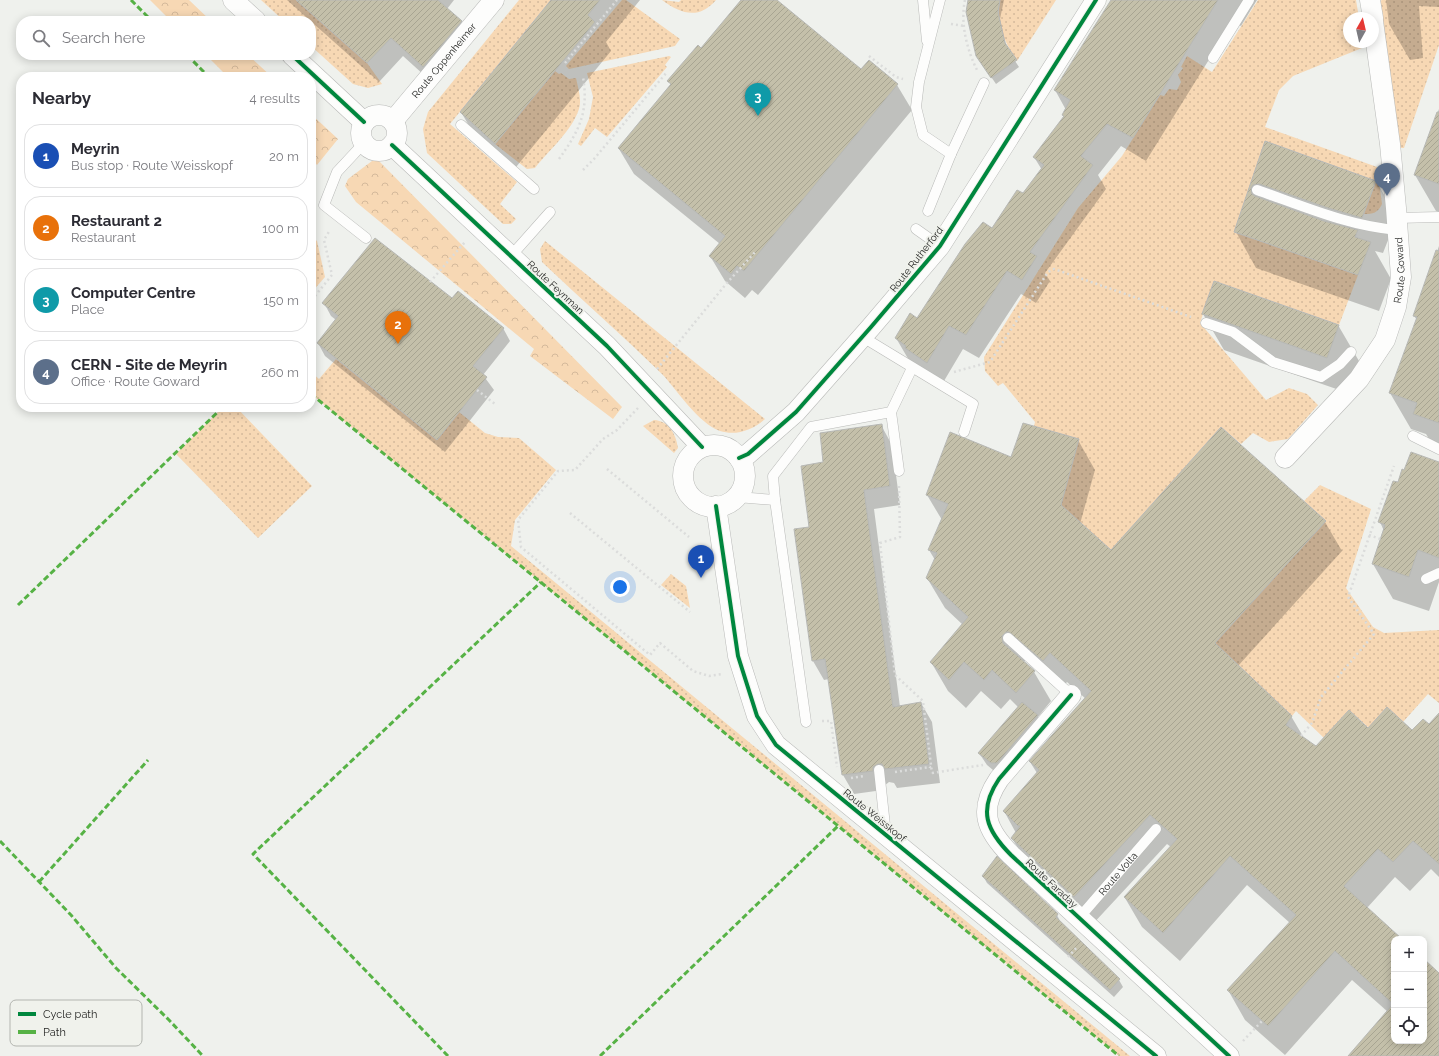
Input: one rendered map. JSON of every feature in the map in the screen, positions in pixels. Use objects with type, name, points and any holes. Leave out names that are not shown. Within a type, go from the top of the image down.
[{"type":"street","points":[[233,0],[251,16]]},
{"type":"street","name":"Route Oppenheimer","points":[[393,120],[494,0]]},
{"type":"street","name":"Route Rutherford","points":[[739,458],[748,454],[796,412],[940,246],[1096,0]]},
{"type":"street","name":"Route Goward","points":[[1370,0],[1372,12]]},
{"type":"street","name":"Route Goward","points":[[1285,458],[1359,379],[1385,340],[1396,307],[1401,277],[1390,144],[1377,48]]},
{"type":"street","points":[[297,60],[310,72]]},
{"type":"street","points":[[316,77],[364,122]]},
{"type":"street","points":[[376,114],[384,115],[393,120],[397,130],[396,138],[392,145],[386,150],[378,151],[370,149],[364,143],[361,132],[364,122],[370,117],[376,114]]},
{"type":"street","name":"Route Feynman","points":[[392,145],[607,346],[702,447]]},
{"type":"street","points":[[714,445],[726,447],[739,458],[743,464],[745,476],[742,490],[737,497],[728,504],[716,506],[699,503],[688,492],[684,484],[684,468],[687,460],[702,447],[714,445]]},
{"type":"street","name":"Route Weisskopf","points":[[716,506],[738,656],[757,716],[776,745],[1156,1056]]},
{"type":"street","name":"Route Faraday","points":[[1071,695],[999,779],[990,792],[986,808],[987,824],[997,841],[1229,1056]]},
{"type":"lane","points":[[923,0],[928,49]]},
{"type":"lane","points":[[940,0],[919,82],[916,107],[923,135],[951,154]]},
{"type":"lane","points":[[1213,58],[1249,0]]},
{"type":"lane","points":[[928,211],[951,154],[984,83]]},
{"type":"lane","points":[[461,125],[534,189]]},
{"type":"lane","points":[[364,143],[337,172],[324,205],[366,238]]},
{"type":"lane","points":[[1257,190],[1349,222],[1372,228],[1439,217]]},
{"type":"lane","points":[[511,256],[550,212]]},
{"type":"lane","points":[[916,229],[940,246]]},
{"type":"lane","points":[[1206,323],[1233,332],[1273,362],[1321,377],[1340,364],[1351,352]]},
{"type":"lane","points":[[861,336],[973,404],[964,432]]},
{"type":"lane","points":[[899,471],[891,412],[912,368]]},
{"type":"lane","points":[[806,722],[775,500],[773,476],[811,427],[891,412]]},
{"type":"lane","points":[[1413,436],[1439,449]]},
{"type":"lane","points":[[737,497],[775,500]]},
{"type":"lane","points":[[1426,579],[1439,573]]},
{"type":"lane","points":[[1008,638],[1071,695]]},
{"type":"lane","points":[[879,772],[886,834]]},
{"type":"lane","name":"Route Volta","points":[[1086,924],[1156,829]]},
{"type":"path","points":[[565,63],[617,0]]},
{"type":"path","points":[[965,0],[962,13],[970,57],[984,83]]},
{"type":"path","points":[[869,56],[896,77],[919,82]]},
{"type":"path","points":[[583,170],[668,72]]},
{"type":"path","points":[[559,159],[572,140],[584,114],[586,95],[583,77]]},
{"type":"path","points":[[316,295],[332,275],[324,240],[338,217]]},
{"type":"path","points":[[430,282],[478,226]]},
{"type":"path","points":[[653,374],[721,290],[756,251]]},
{"type":"path","points":[[932,379],[990,362],[1048,272],[1054,269],[1186,315]]},
{"type":"path","points":[[477,390],[495,404]]},
{"type":"path","points":[[643,402],[617,430],[603,439],[591,455],[575,470],[558,472],[518,520],[522,548],[650,654],[660,643],[693,671],[709,676],[725,674]]},
{"type":"path","points":[[1301,736],[1312,723],[1321,697],[1374,634],[1348,597],[1394,466]]},
{"type":"path","points":[[607,469],[689,537]]},
{"type":"path","points":[[899,471],[900,537],[880,543],[895,675],[923,701],[932,773]]},
{"type":"path","points":[[570,513],[690,612]]},
{"type":"path","points":[[1369,535],[1384,540]]},
{"type":"path","points":[[831,721],[835,759]]},
{"type":"path","points":[[932,773],[983,765]]},
{"type":"path","points":[[879,772],[930,767],[932,773]]},
{"type":"path","points":[[1054,973],[1086,924]]},
{"type":"path","points":[[1229,1056],[1262,1020]]},
{"type":"green space","points":[[150,0],[189,0],[206,16],[166,16]]},
{"type":"green space","points":[[261,0],[296,0],[314,16],[279,16]]},
{"type":"green space","points":[[519,0],[551,0],[450,124],[517,182],[500,204],[516,219],[511,224],[503,224],[427,153],[423,129],[428,112]]},
{"type":"green space","points":[[622,0],[626,0],[680,39],[675,46],[569,69],[566,66]]},
{"type":"green space","points":[[662,0],[679,2],[681,0],[716,0],[703,10],[690,13],[676,9]]},
{"type":"green space","points":[[1000,0],[1056,0],[1017,61],[1008,47],[1002,32],[999,17]]},
{"type":"green space","points":[[1258,0],[1356,0],[1358,12],[1343,12],[1343,48],[1362,48],[1293,76],[1279,90],[1265,127],[1377,167],[1382,204],[1375,212],[1364,214],[1376,181],[1265,141],[1235,232],[1358,275],[1339,325],[1214,281],[1200,323],[1266,400],[1289,388],[1307,394],[1318,405],[1288,439],[1269,442],[1253,433],[1241,444],[1221,427],[1111,550],[1052,497],[1078,439],[1034,426],[1035,422],[1003,383],[998,386],[985,371],[984,357],[1078,208],[1122,156],[1160,95],[1164,96],[1169,89],[1177,90],[1181,82],[1178,75],[1183,68],[1181,67],[1187,56],[1212,72]]},
{"type":"green space","points":[[1439,0],[1439,45],[1404,148],[1400,148],[1380,1]]},
{"type":"green space","points":[[316,18],[367,63],[382,84],[368,88],[353,84],[316,51]]},
{"type":"green space","points":[[669,56],[671,57],[665,65],[667,67],[607,137],[595,128],[581,146],[578,144],[589,119],[593,97],[587,73]]},
{"type":"green space","points":[[211,60],[253,60],[267,72],[223,72]]},
{"type":"green space","points":[[555,71],[559,74],[561,73],[569,79],[576,78],[580,97],[579,109],[576,117],[560,140],[535,168],[527,169],[495,144]]},
{"type":"green space","points":[[316,119],[338,139],[317,165],[316,164]]},
{"type":"green space","points":[[376,158],[622,407],[613,419],[530,356],[534,349],[356,202],[345,186],[348,179]]},
{"type":"green space","points":[[316,240],[317,241],[325,277],[316,287]]},
{"type":"green space","points":[[545,241],[765,419],[750,429],[732,433],[720,431],[704,421],[696,414],[662,374],[542,262],[540,249]]},
{"type":"green space","points":[[336,359],[437,440],[459,412],[485,433],[498,437],[519,438],[556,470],[515,520],[511,546],[1130,1056],[1119,1056],[316,398],[316,376],[319,379]]},
{"type":"green space","points":[[218,412],[241,412],[312,486],[258,538],[176,454]]},
{"type":"green space","points":[[654,420],[664,423],[671,429],[676,438],[678,448],[674,453],[643,426]]},
{"type":"green space","points":[[1320,485],[1371,509],[1346,588],[1373,627],[1384,633],[1439,630],[1439,703],[1428,694],[1403,722],[1387,707],[1369,728],[1349,710],[1324,738],[1296,711],[1292,716],[1215,643],[1326,521],[1304,501]]},
{"type":"green space","points":[[671,574],[686,586],[690,608],[661,585]]},
{"type":"building","points":[[296,0],[438,0],[462,21],[423,67],[391,38],[367,63],[316,18],[316,16],[314,16]]},
{"type":"building","points":[[551,0],[600,0],[588,15],[595,22],[495,144],[460,112]]},
{"type":"building","points":[[741,0],[777,0],[861,69],[869,60],[898,84],[744,271],[737,266],[731,274],[709,256],[725,236],[618,148],[671,84],[667,81],[698,45],[701,48]]},
{"type":"building","points":[[968,0],[1000,0],[998,12],[1005,43],[1017,60],[991,78],[976,56],[966,12]]},
{"type":"building","points":[[1111,0],[1218,0],[1133,138],[1107,124],[1081,156],[1093,165],[1030,252],[1037,256],[1022,280],[1007,271],[966,335],[949,326],[927,363],[905,348],[906,346],[895,338],[910,313],[917,318],[965,244],[983,222],[992,228],[1017,190],[1023,193],[1044,165],[1033,157],[1064,116],[1062,115],[1070,100],[1054,90]]},
{"type":"building","points":[[1437,112],[1439,112],[1439,184],[1414,175]]},
{"type":"building","points":[[1265,141],[1376,181],[1362,218],[1259,184],[1253,185],[1251,188],[1252,194],[1255,196],[1324,221],[1358,230],[1355,237],[1371,242],[1358,275],[1234,232]]},
{"type":"building","points":[[375,238],[452,298],[458,291],[504,328],[473,366],[487,377],[437,440],[317,343],[338,316],[322,303]]},
{"type":"building","points":[[1436,250],[1439,251],[1439,423],[1413,414],[1417,403],[1389,393],[1417,317],[1413,316]]},
{"type":"building","points":[[1214,281],[1339,325],[1327,358],[1202,314]]},
{"type":"building","points":[[1023,423],[1079,439],[1061,505],[1111,550],[1221,427],[1326,521],[1215,643],[1292,716],[1286,725],[1316,746],[1349,710],[1368,728],[1387,707],[1412,730],[1423,719],[1429,724],[1439,713],[1439,864],[1413,841],[1393,862],[1378,849],[1344,886],[1399,936],[1391,936],[1391,1002],[1335,951],[1268,1026],[1227,990],[1296,915],[1230,856],[1163,933],[1124,897],[1177,839],[1150,815],[1074,897],[1011,838],[1020,826],[1018,826],[1003,811],[1039,770],[1029,761],[1091,691],[1050,653],[1043,661],[1009,632],[1006,632],[1002,636],[1003,643],[1035,671],[1016,693],[992,670],[984,680],[964,662],[949,680],[930,662],[968,617],[926,578],[937,553],[928,550],[948,504],[926,495],[950,432],[1011,457]]},
{"type":"building","points":[[882,424],[890,486],[864,490],[893,707],[921,702],[929,764],[885,769],[882,764],[878,764],[873,767],[873,771],[842,775],[825,659],[812,661],[794,529],[809,527],[801,466],[823,462],[820,433]]},
{"type":"building","points":[[1411,452],[1439,462],[1439,558],[1418,550],[1409,577],[1372,564],[1385,525],[1378,522],[1393,481],[1398,482],[1402,469],[1404,470]]},
{"type":"building","points":[[1022,702],[1038,715],[997,763],[991,763],[978,753]]},
{"type":"building","points":[[997,856],[1058,914],[1056,917],[1120,979],[1110,990],[982,876]]},
{"type":"building","points":[[1427,962],[1439,973],[1439,1056],[1348,1056],[1391,1006],[1391,1044],[1427,1044]]},
{"type":"marked path","points":[[131,0],[147,16]]},
{"type":"marked path","points":[[192,60],[204,72]]},
{"type":"marked path","points":[[316,398],[1119,1056]]},
{"type":"marked path","points":[[18,605],[218,412]]},
{"type":"marked path","points":[[448,1056],[253,854],[541,582]]},
{"type":"marked path","points":[[39,882],[148,760]]},
{"type":"marked path","points":[[600,1056],[838,826]]},
{"type":"marked path","points":[[0,841],[71,915],[116,968],[203,1056]]},
{"type":"cycle path","points":[[739,458],[748,454],[796,412],[940,246],[1096,0]]},
{"type":"cycle path","points":[[297,60],[310,72]]},
{"type":"cycle path","points":[[316,77],[364,122]]},
{"type":"cycle path","points":[[392,145],[607,346],[702,447]]},
{"type":"cycle path","points":[[716,506],[738,656],[757,716],[776,745],[1156,1056]]},
{"type":"cycle path","points":[[1071,695],[999,779],[992,790],[988,800],[987,810],[991,828],[1002,846],[1011,855],[1229,1056]]},
{"type":"place","name":"Computer Centre","points":[[758,116]]},
{"type":"place","name":"CERN - Site de Meyrin","points":[[1387,196]]},
{"type":"place","name":"Restaurant 2","points":[[398,344]]},
{"type":"place","name":"Meyrin","points":[[701,578]]}]
